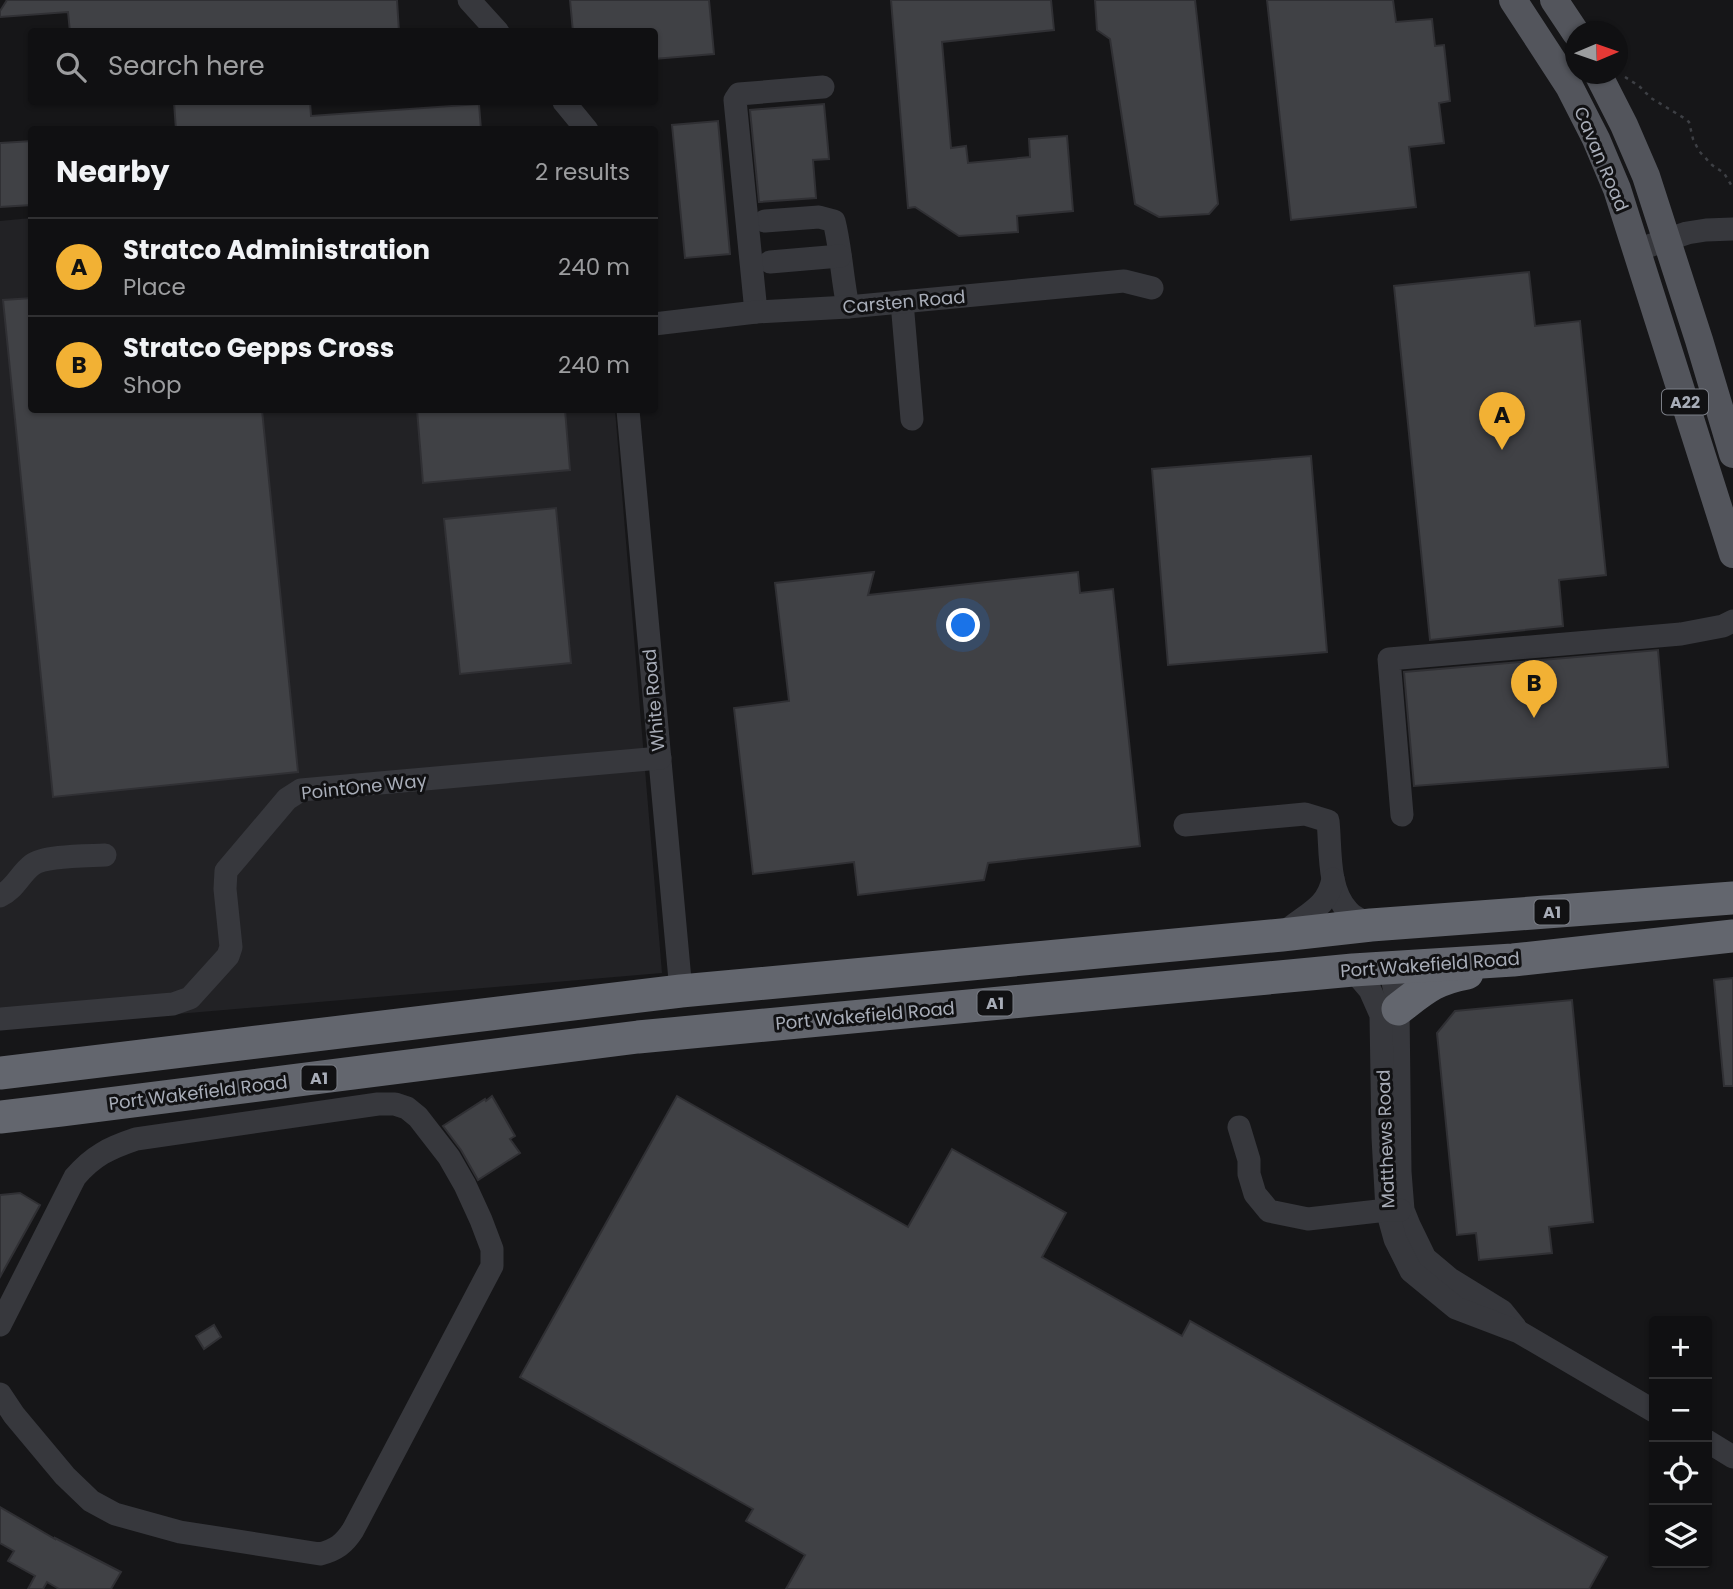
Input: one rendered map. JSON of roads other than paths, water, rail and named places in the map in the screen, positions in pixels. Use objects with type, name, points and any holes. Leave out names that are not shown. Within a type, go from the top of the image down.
[{"type":"highway","name":"A1","points":[[0,1073],[681,991],[1371,925],[1733,898]]},
{"type":"highway","points":[[1680,942],[1733,928]]},
{"type":"highway","name":"Port Wakefield Road","points":[[0,1117],[638,1037],[1390,966],[1513,960],[1733,936]]},
{"type":"highway","points":[[1266,937],[1278,950],[1374,947],[1385,955],[1390,966]]},
{"type":"highway","points":[[1398,1009],[1443,978],[1513,960]]},
{"type":"highway","points":[[638,1037],[665,1012],[681,991],[693,1008],[703,1015],[755,1026]]},
{"type":"highway","points":[[58,1066],[61,1110]]},
{"type":"main road","name":"Cavan Road","points":[[1513,0],[1569,86],[1597,139],[1617,189],[1733,554]]},
{"type":"main road","points":[[1554,0],[1568,21]]},
{"type":"main road","name":"Cavan Road","points":[[1611,84],[1667,239],[1733,453]]},
{"type":"street","points":[[469,0],[494,28]]},
{"type":"street","points":[[756,312],[735,100],[739,93],[823,88]]},
{"type":"street","points":[[566,105],[584,126]]},
{"type":"street","points":[[765,221],[819,217],[834,221],[848,307]]},
{"type":"street","points":[[1637,250],[1696,232],[1733,229]]},
{"type":"street","points":[[770,262],[841,256]]},
{"type":"street","name":"Carsten Road","points":[[658,324],[756,312],[848,307],[1124,281],[1152,288]]},
{"type":"street","points":[[902,302],[912,419]]},
{"type":"street","name":"White Road","points":[[628,413],[681,991]]},
{"type":"street","points":[[1402,814],[1389,659],[1681,634],[1723,626],[1733,621]]},
{"type":"street","points":[[1681,634],[1718,636],[1733,641]]},
{"type":"street","name":"PointOne Way","points":[[0,1019],[173,1004],[190,998],[225,961],[231,947],[225,888],[226,871],[287,799],[301,790],[660,758]]},
{"type":"street","points":[[1185,824],[1305,814],[1328,821],[1333,879],[1331,892],[1318,908],[1266,937]]},
{"type":"street","points":[[0,896],[12,888],[31,865],[41,860],[105,855]]},
{"type":"street","points":[[1333,879],[1349,912],[1371,925]]},
{"type":"street","name":"Matthews Road","points":[[1390,966],[1398,1009],[1400,1172],[1395,1210]]},
{"type":"street","name":"Matthews Road","points":[[1353,970],[1370,989],[1381,1016],[1383,1137],[1395,1210],[1409,1225],[1425,1258],[1450,1279],[1502,1311],[1519,1332],[1649,1408]]},
{"type":"street","points":[[0,1325],[75,1177],[88,1162],[103,1152],[136,1139],[378,1104],[395,1104],[407,1108],[418,1117],[449,1157],[465,1185],[492,1249],[492,1266],[439,1367],[353,1530],[345,1543],[334,1550],[320,1554],[180,1532],[115,1514],[91,1501],[65,1476],[0,1394]]},
{"type":"street","points":[[1239,1127],[1255,1194],[1269,1211],[1308,1219],[1395,1210]]},
{"type":"street","points":[[1709,1442],[1733,1457]]},
{"type":"place","name":"Stratco Administration","points":[[1502,450]]},
{"type":"place","name":"Stratco Gepps Cross","points":[[1534,718]]}]
